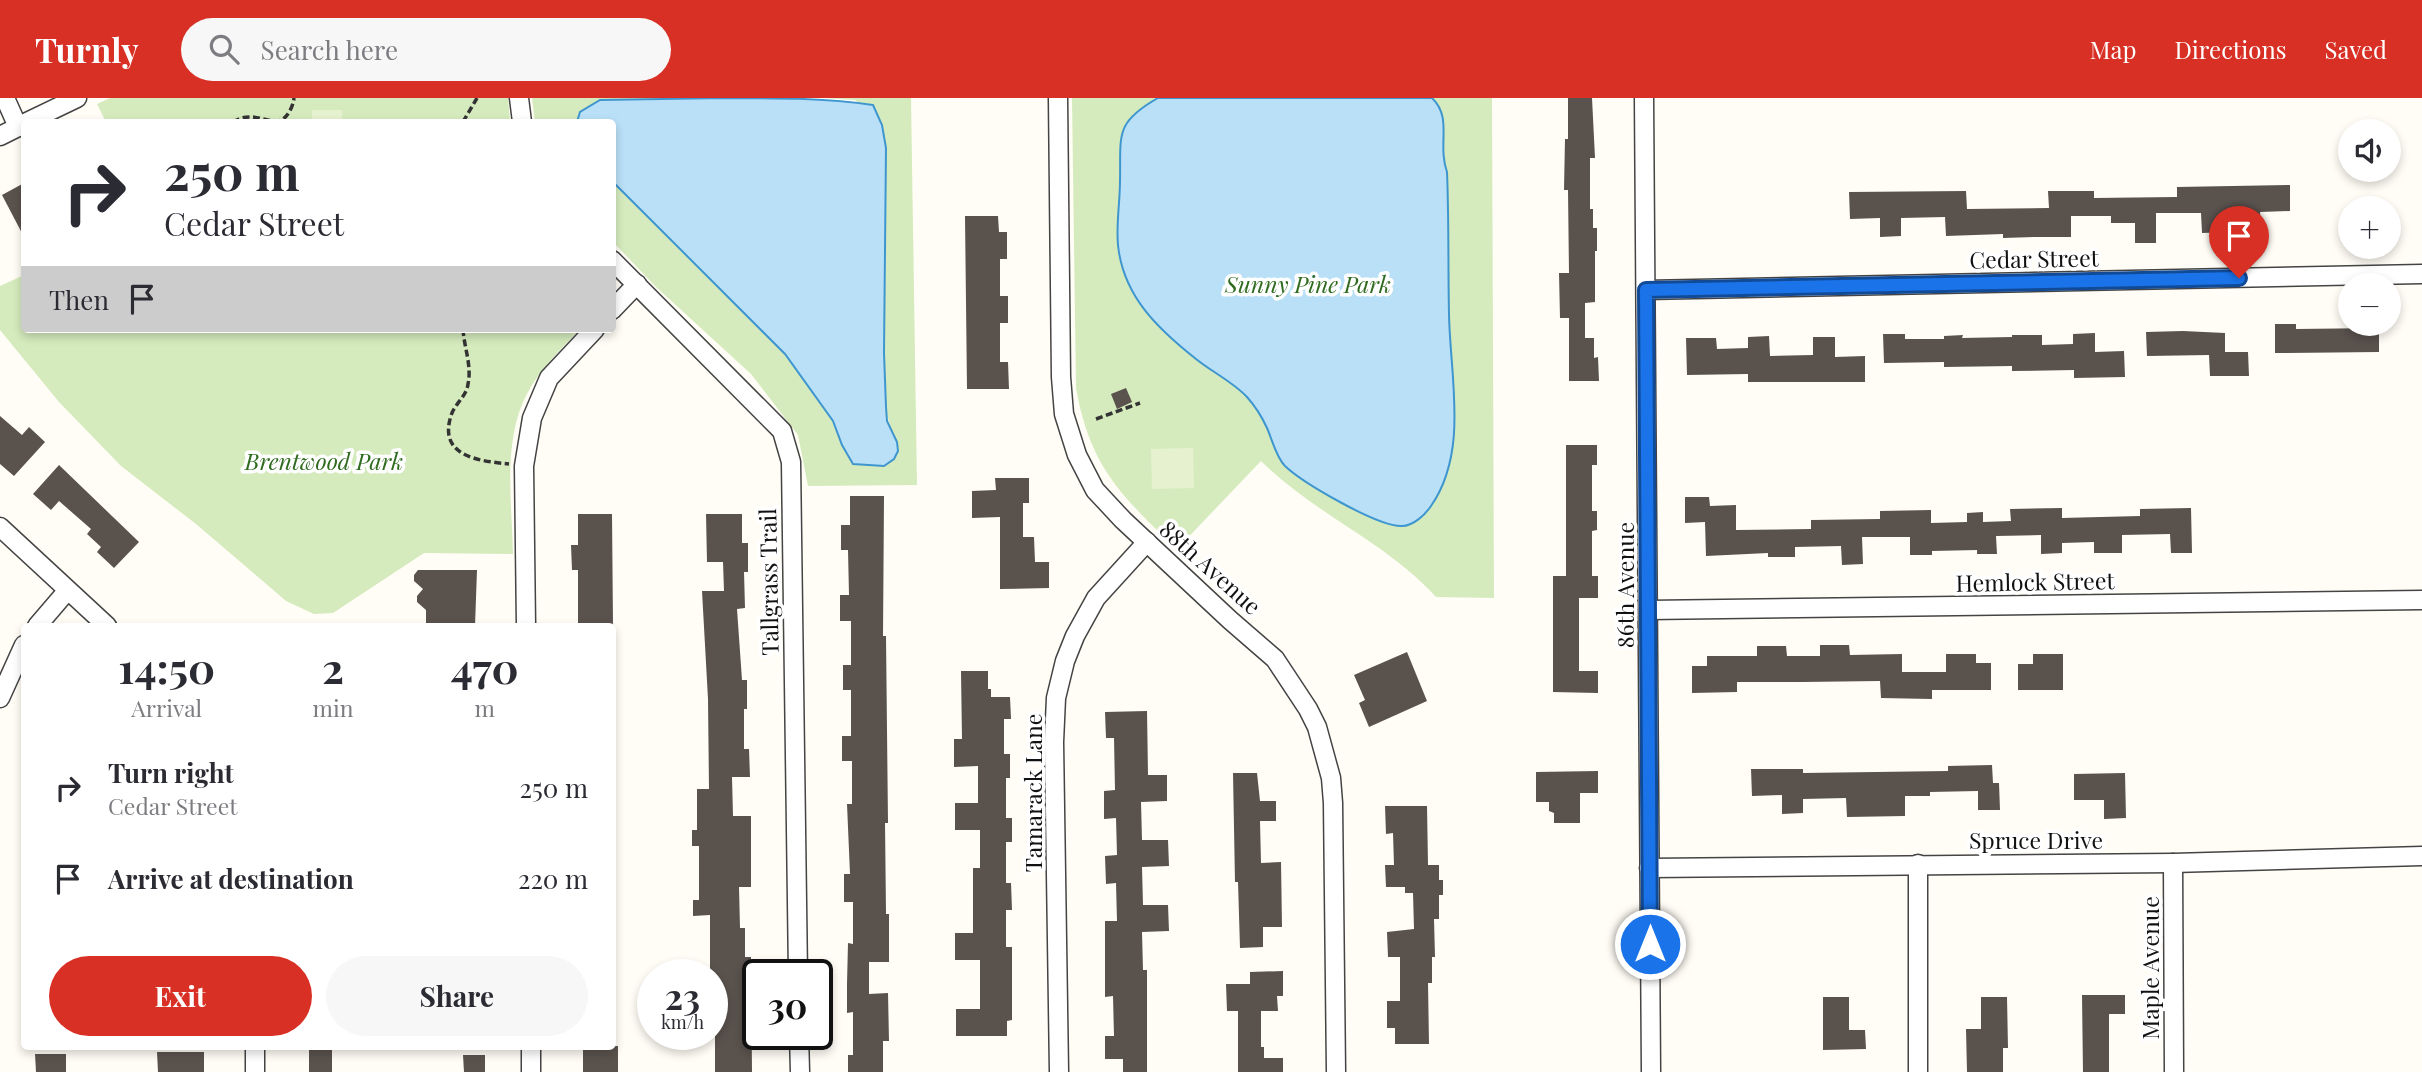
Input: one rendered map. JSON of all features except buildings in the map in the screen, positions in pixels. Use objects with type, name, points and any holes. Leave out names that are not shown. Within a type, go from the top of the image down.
[{"type":"street","points":[[5,98],[21,122]]},
{"type":"street","points":[[35,119],[77,98]]},
{"type":"street","points":[[519,98],[522,119]]},
{"type":"street","name":"88th Avenue","points":[[1058,98],[1061,377],[1064,414],[1077,455],[1095,490],[1230,620],[1275,659],[1302,698],[1317,727],[1331,778],[1333,803],[1336,1072]]},
{"type":"street","name":"86th Avenue","points":[[1644,98],[1651,1072]]},
{"type":"street","points":[[0,136],[21,126]]},
{"type":"street","name":"Tallgrass Trail","points":[[616,264],[782,431],[791,462],[798,959]]},
{"type":"street","name":"Cedar Street","points":[[1646,290],[2422,274]]},
{"type":"street","points":[[616,306],[637,284]]},
{"type":"street","points":[[526,623],[524,466],[531,418],[549,378],[591,333]]},
{"type":"street","points":[[0,527],[104,623]]},
{"type":"street","name":"Tamarack Lane","points":[[1059,1072],[1056,698],[1065,661],[1096,598],[1147,542]]},
{"type":"street","points":[[40,623],[67,591]]},
{"type":"street","name":"Hemlock Street","points":[[1648,610],[2422,600]]},
{"type":"street","points":[[0,698],[21,652]]},
{"type":"street","name":"Spruce Drive","points":[[1649,868],[2174,863],[2422,856]]},
{"type":"street","name":"Maple Avenue","points":[[2174,863],[2174,1072]]},
{"type":"street","points":[[1918,864],[1918,1072]]},
{"type":"street","points":[[255,1050],[255,1072]]},
{"type":"street","points":[[531,1050],[531,1072]]},
{"type":"street","points":[[799,1050],[800,1072]]},
{"type":"path","points":[[284,119],[293,108],[294,98]]},
{"type":"path","points":[[465,119],[477,98]]},
{"type":"path","points":[[244,119],[268,119]]},
{"type":"path","points":[[464,333],[469,373],[468,387],[455,406],[451,418],[451,441],[462,454],[478,460],[524,466]]},
{"type":"path","points":[[1096,419],[1140,403]]},
{"type":"green space","points":[[110,98],[508,98],[510,119],[104,119],[97,104]]},
{"type":"green space","points":[[532,98],[724,98],[580,112],[578,119],[535,119]]},
{"type":"green space","points":[[825,98],[911,98],[917,485],[808,486],[798,435],[751,374],[656,287],[616,245],[616,186],[785,354],[833,421],[842,445],[897,442],[890,427],[884,390],[886,148],[882,125],[855,100]]},
{"type":"green space","name":"Sunny Pine Park","points":[[1072,98],[1492,98],[1494,598],[1436,597],[1394,559],[1304,497],[1261,461],[1177,549],[1124,496],[1099,460],[1082,415],[1076,388]]},
{"type":"green space","points":[[312,110],[342,110],[342,119],[312,119]]},
{"type":"green space","name":"Brentwood Park","points":[[21,276],[21,333],[576,333],[539,375],[520,410],[510,471],[513,554],[424,553],[333,613],[314,614],[286,601],[196,524],[121,466],[59,402],[0,330],[0,286]]},
{"type":"green space","points":[[1193,448],[1194,488],[1152,489],[1151,449]]},
{"type":"water","points":[[780,98],[873,105],[882,125],[886,148],[884,353],[887,421],[897,442],[898,451],[894,459],[884,466],[853,464],[833,421],[785,354],[616,185],[616,119],[578,119],[580,112],[600,100]]},
{"type":"water","name":"Sunny Pine Park","points":[[1158,98],[1432,98],[1438,106],[1442,114],[1443,151],[1447,172],[1454,438],[1443,485],[1428,509],[1414,522],[1402,526],[1376,519],[1341,503],[1294,474],[1279,458],[1263,420],[1247,397],[1168,336],[1135,296],[1121,263],[1118,245],[1121,141],[1127,123]]},
{"type":"route","points":[[1650,944],[1646,290],[2239,278]]}]
